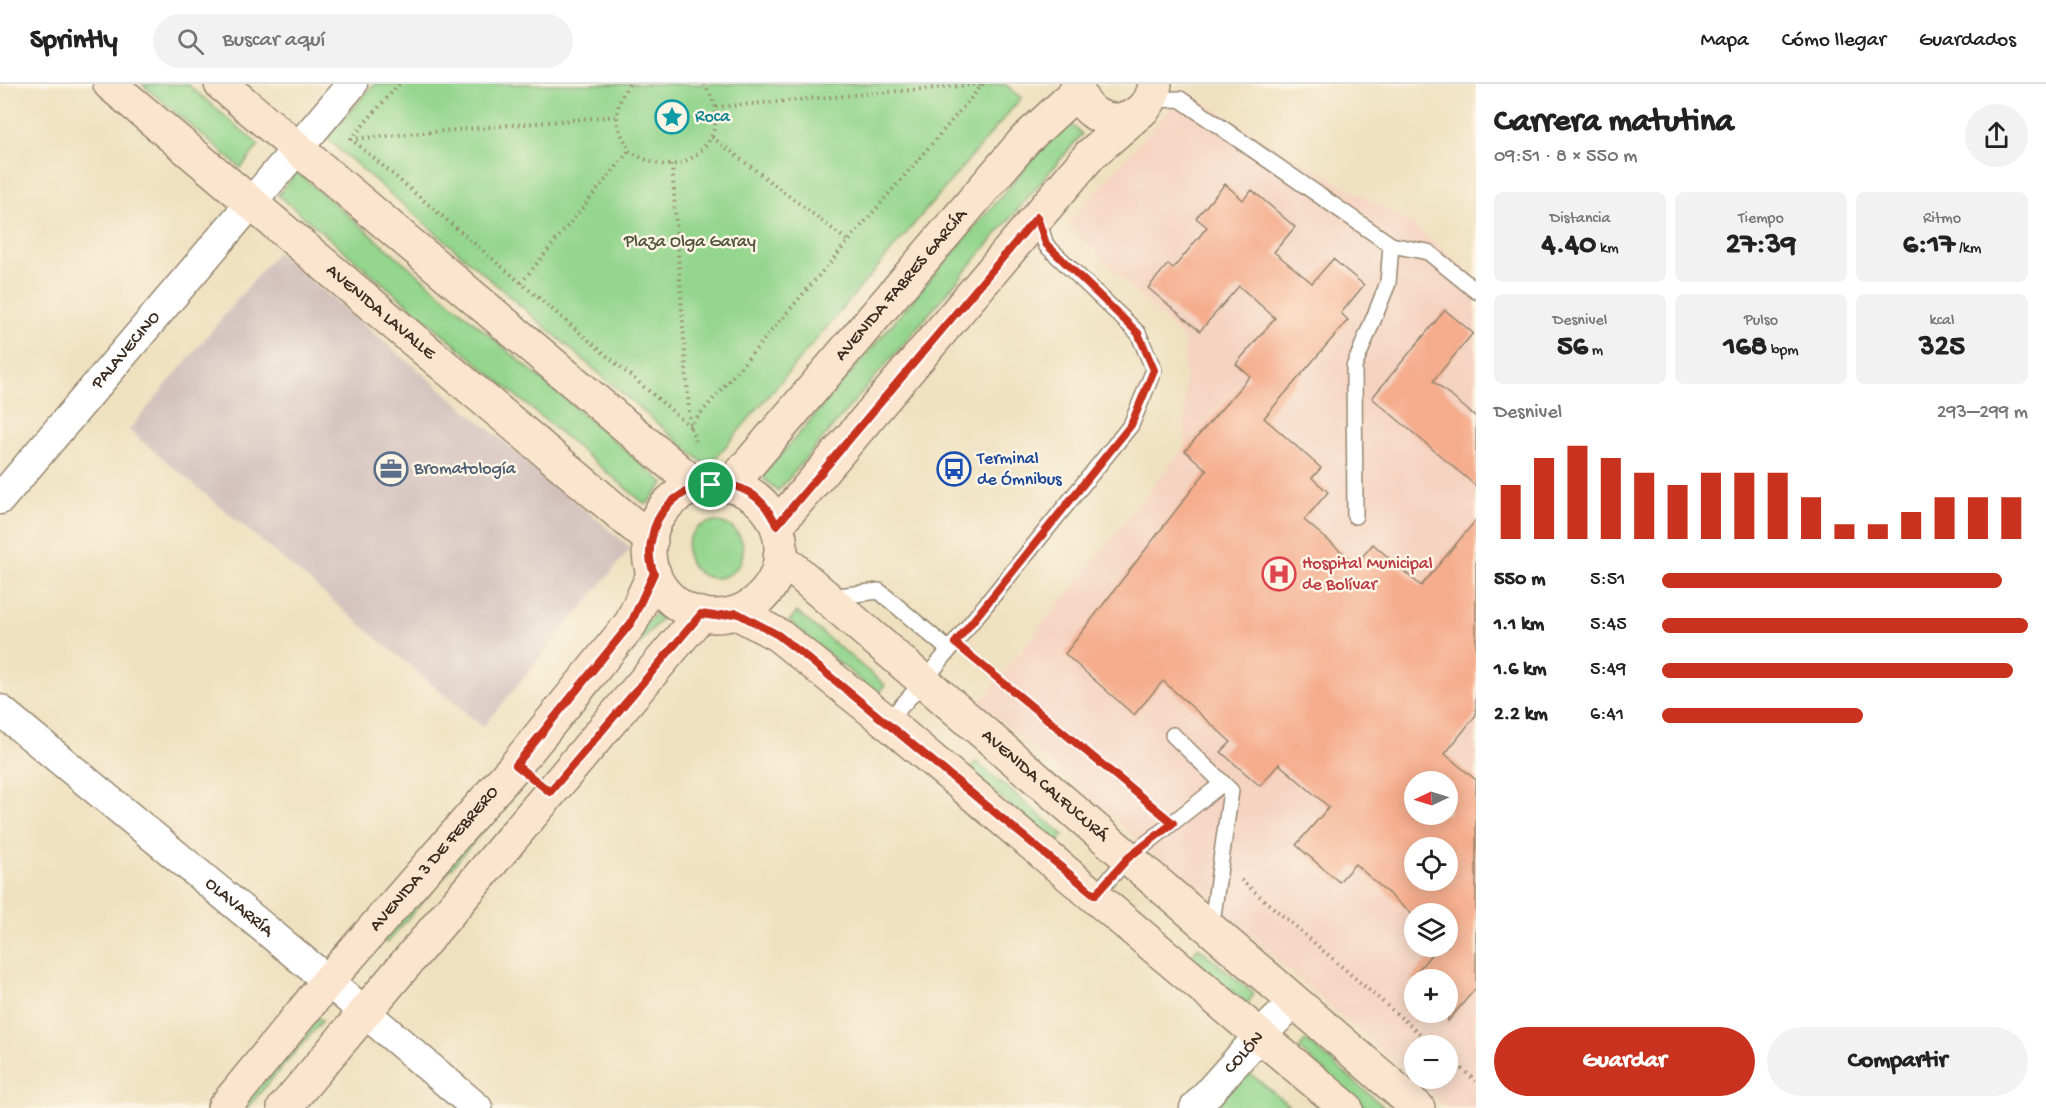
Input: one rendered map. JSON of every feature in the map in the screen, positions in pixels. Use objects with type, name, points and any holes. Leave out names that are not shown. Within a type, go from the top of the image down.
[{"type":"main road","name":"AVENIDA LAVALLE","points":[[111,84],[651,540]]},
{"type":"main road","points":[[220,84],[713,486]]},
{"type":"main road","points":[[1078,87],[1084,103],[1093,113],[1117,120],[1123,119],[1151,93]]},
{"type":"main road","name":"AVENIDA FABRES GARCÍA","points":[[713,486],[1025,140],[1078,87]]},
{"type":"main road","points":[[778,541],[1037,217],[1090,154],[1151,93]]},
{"type":"main road","points":[[713,486],[747,491],[764,505],[778,541],[779,568],[769,589],[755,603],[737,613],[715,616],[701,614],[675,603],[661,588],[654,573],[649,547],[653,526],[665,507],[682,492],[713,486]]},
{"type":"main road","name":"AVENIDA CALFUCURÁ","points":[[778,541],[828,597],[1418,1108]]},
{"type":"main road","name":"AVENIDA 3 DE FEBRERO","points":[[224,1108],[328,981],[516,765],[631,623],[654,573]]},
{"type":"main road","points":[[737,613],[778,635],[887,722],[1346,1108]]},
{"type":"main road","points":[[284,1108],[701,614]]},
{"type":"main road","points":[[516,765],[550,792]]},
{"type":"street","name":"PALAVECINO","points":[[0,499],[352,84]]},
{"type":"street","name":"OLAVARRÍA","points":[[0,710],[366,1012],[477,1108]]},
{"type":"street","name":"COLÓN","points":[[1195,1108],[1260,1035],[1295,1002]]},
{"type":"lane","points":[[1151,93],[1180,99],[1392,245],[1428,252],[1476,291]]},
{"type":"lane","points":[[887,722],[924,681],[1131,425],[1154,370],[1138,333],[1046,244],[1037,217]]},
{"type":"lane","points":[[1355,516],[1354,367],[1388,283],[1392,245]]},
{"type":"lane","points":[[828,597],[879,591],[952,646]]},
{"type":"lane","points":[[1173,735],[1231,791],[1211,929]]},
{"type":"lane","points":[[1095,895],[1128,858],[1223,783]]},
{"type":"path","points":[[351,139],[399,84]]},
{"type":"path","points":[[629,84],[620,99],[617,116],[629,151]]},
{"type":"path","points":[[629,151],[655,163],[672,165],[687,161],[701,151],[712,137],[716,124],[716,107],[704,84]]},
{"type":"path","points":[[716,107],[983,84]]},
{"type":"path","points":[[690,426],[983,84]]},
{"type":"path","points":[[297,149],[351,139],[617,116]]},
{"type":"path","points":[[712,137],[848,241]]},
{"type":"path","points":[[351,139],[690,426]]},
{"type":"path","points":[[521,283],[629,151]]},
{"type":"path","points":[[672,165],[690,426],[713,486]]},
{"type":"path","points":[[952,646],[1173,823]]},
{"type":"path","points":[[1221,862],[1421,1035]]},
{"type":"path","points":[[1458,1066],[1476,1081]]},
{"type":"shaded area","name":"Hospital Municipal de Bolívar","points":[[1186,91],[1289,154],[1410,223],[1476,277],[1476,1108],[1447,1108],[1425,1089],[1458,1089],[1458,1035],[1404,1035],[1404,1071],[980,702],[1185,447],[1185,340],[1067,224]]},
{"type":"shaded area","points":[[277,252],[631,548],[483,727],[129,430]]},
{"type":"green space","points":[[142,84],[187,84],[259,145],[241,168]]},
{"type":"green space","name":"Plaza Olga Garay","points":[[374,84],[1005,84],[1021,98],[708,467],[327,139]]},
{"type":"green space","points":[[1066,120],[1082,134],[778,491],[762,477]]},
{"type":"green space","points":[[297,172],[664,483],[646,505],[278,195]]},
{"type":"green space","points":[[710,522],[720,522],[735,530],[741,539],[743,550],[741,561],[735,570],[720,578],[710,578],[699,573],[692,566],[687,555],[687,545],[692,534],[699,527]]},
{"type":"green space","points":[[664,603],[670,608],[539,762],[534,757]]},
{"type":"green space","points":[[797,612],[885,685],[877,694],[789,621]]},
{"type":"green space","points":[[976,762],[1064,835],[1056,844],[969,771]]},
{"type":"green space","points":[[513,783],[519,789],[387,943],[381,938]]},
{"type":"green space","points":[[1198,947],[1254,994],[1247,1004],[1191,957]]},
{"type":"green space","points":[[316,1016],[322,1021],[247,1108],[237,1108]]},
{"type":"green space","points":[[1306,1040],[1385,1108],[1366,1108],[1299,1049]]},
{"type":"green space","points":[[1247,1071],[1292,1108],[1215,1108]]},
{"type":"building","points":[[1225,184],[1243,200],[1252,190],[1295,227],[1274,252],[1312,283],[1333,259],[1364,285],[1341,313],[1348,320],[1264,418],[1321,468],[1312,478],[1328,492],[1304,520],[1356,564],[1373,544],[1421,586],[1476,520],[1476,715],[1445,754],[1476,780],[1476,988],[1458,1009],[1458,969],[1419,969],[1429,957],[1458,957],[1458,903],[1404,903],[1404,907],[1355,864],[1339,882],[1296,845],[1329,807],[1279,764],[1260,786],[1221,752],[1231,742],[1163,681],[1134,715],[1065,654],[1207,470],[1185,451],[1250,376],[1236,364],[1275,318],[1239,286],[1200,331],[1148,288],[1168,264],[1173,269],[1207,227],[1196,218]]},
{"type":"building","points":[[1445,310],[1473,333],[1433,381],[1476,417],[1476,486],[1372,398]]},
{"type":"place","name":"Roca","points":[[672,117]]},
{"type":"place","name":"Bromatología","points":[[391,469]]},
{"type":"place","name":"Terminal de Ómnibus","points":[[954,469]]},
{"type":"place","name":"Hospital Municipal de Bolívar","points":[[1279,574]]},
{"type":"route","points":[[1037,217],[1046,244],[1138,333],[1154,370],[1131,425],[955,643],[1173,823],[1128,858],[1095,895],[804,655],[778,635],[737,613],[715,616],[701,614],[550,792],[516,765],[631,623],[654,573],[649,547],[653,526],[665,507],[682,492],[703,485],[711,485],[726,484],[747,491],[764,505],[777,525],[1037,217]]}]
